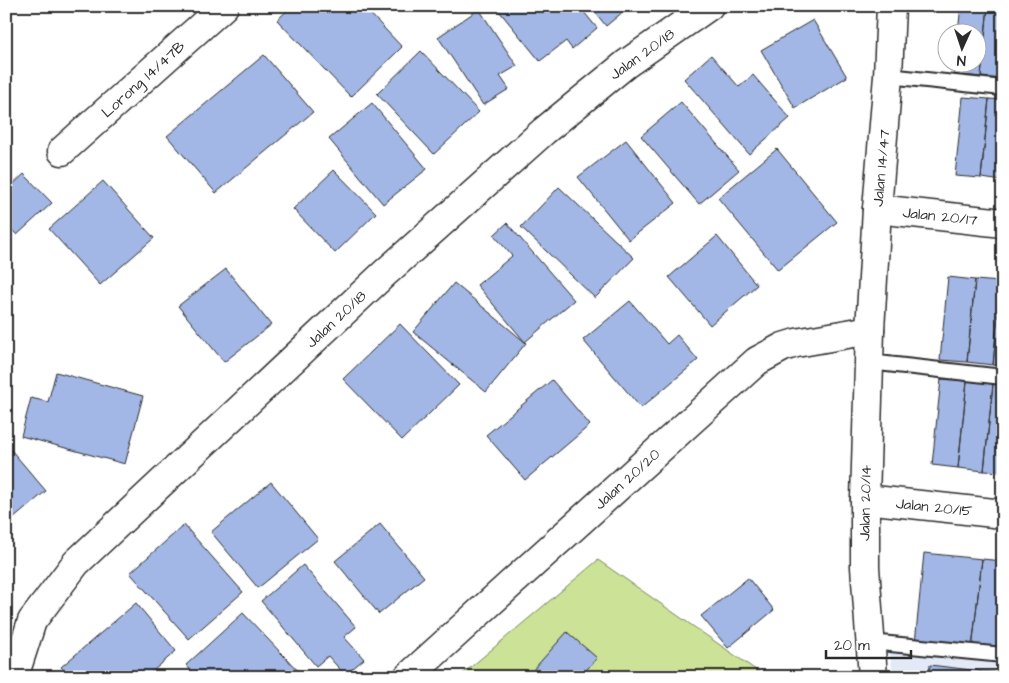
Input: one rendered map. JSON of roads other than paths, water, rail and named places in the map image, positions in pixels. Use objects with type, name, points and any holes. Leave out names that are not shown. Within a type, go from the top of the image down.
[{"type":"street","name":"Lorong 14/47B","points":[[62,151],[224,6]]},
{"type":"street","name":"Jalan 20/18","points":[[14,677],[32,621],[76,563],[385,273],[544,131],[626,64],[709,6]]},
{"type":"street","name":"Jalan 14/47","points":[[870,330],[877,209],[888,76],[891,6]]},
{"type":"street","name":"Jalan 20/17","points":[[877,209],[1003,223]]},
{"type":"street","name":"Jalan 20/14","points":[[870,330],[865,567],[873,677]]},
{"type":"street","name":"Jalan 20/20","points":[[408,677],[757,361],[782,347],[796,343],[870,330]]},
{"type":"street","name":"Jalan 20/15","points":[[865,499],[1003,514]]},
{"type":"lane","points":[[888,76],[1003,88]]},
{"type":"lane","points":[[869,362],[1003,377]]},
{"type":"lane","points":[[870,642],[1003,655]]}]
